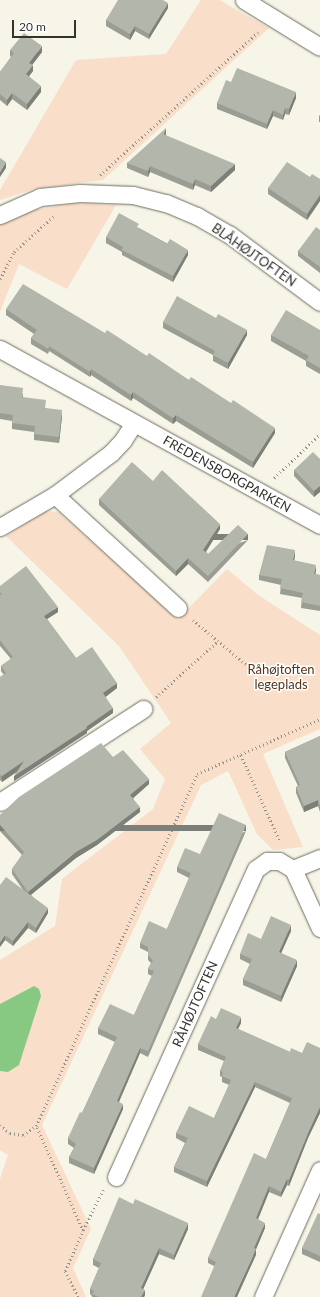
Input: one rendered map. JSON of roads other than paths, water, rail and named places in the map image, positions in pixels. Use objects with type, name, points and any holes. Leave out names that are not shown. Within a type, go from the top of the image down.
[{"type":"street","points":[[252,2],[274,18],[320,47]]},
{"type":"street","name":"BLÅHØJTOFTEN","points":[[0,215],[8,209],[40,198],[80,193],[132,195],[166,203],[197,216],[230,235],[320,302]]},
{"type":"street","name":"FREDENSBORGPARKEN","points":[[0,349],[320,525]]},
{"type":"street","points":[[0,527],[55,495],[111,453],[123,440],[134,423]]},
{"type":"street","points":[[55,495],[178,608]]},
{"type":"street","points":[[0,802],[143,708]]},
{"type":"street","points":[[320,858],[293,869],[320,928]]},
{"type":"street","name":"RÅHØJTOFTEN","points":[[116,1177],[256,869],[267,861],[279,861],[293,869]]},
{"type":"street","points":[[263,1297],[320,1170]]},
{"type":"park label","name":"Råhøjtoften legeplads","points":[[281,678]]}]
